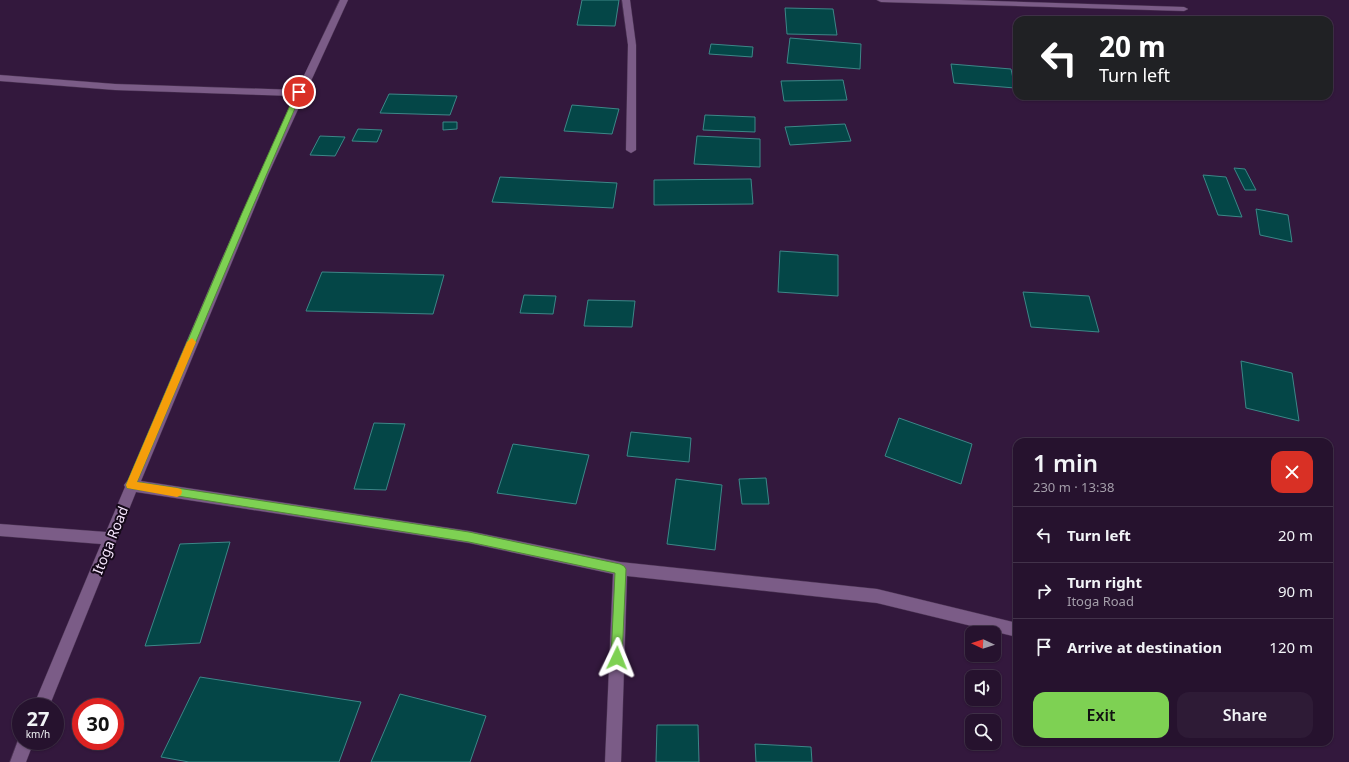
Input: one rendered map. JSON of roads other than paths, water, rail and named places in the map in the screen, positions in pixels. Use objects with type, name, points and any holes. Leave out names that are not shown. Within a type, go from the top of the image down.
[{"type":"street","name":"Itoga Road","points":[[44,698],[111,540],[131,485],[243,220],[299,92],[344,0]]},
{"type":"street","points":[[626,0],[632,45],[630,150]]},
{"type":"street","points":[[881,0],[1184,8]]},
{"type":"street","points":[[0,78],[115,87],[299,92]]},
{"type":"street","points":[[131,485],[469,537],[620,569],[877,596],[1013,629]]},
{"type":"street","points":[[0,530],[111,540]]},
{"type":"street","points":[[613,762],[620,569]]},
{"type":"street","points":[[18,762],[23,750]]}]
